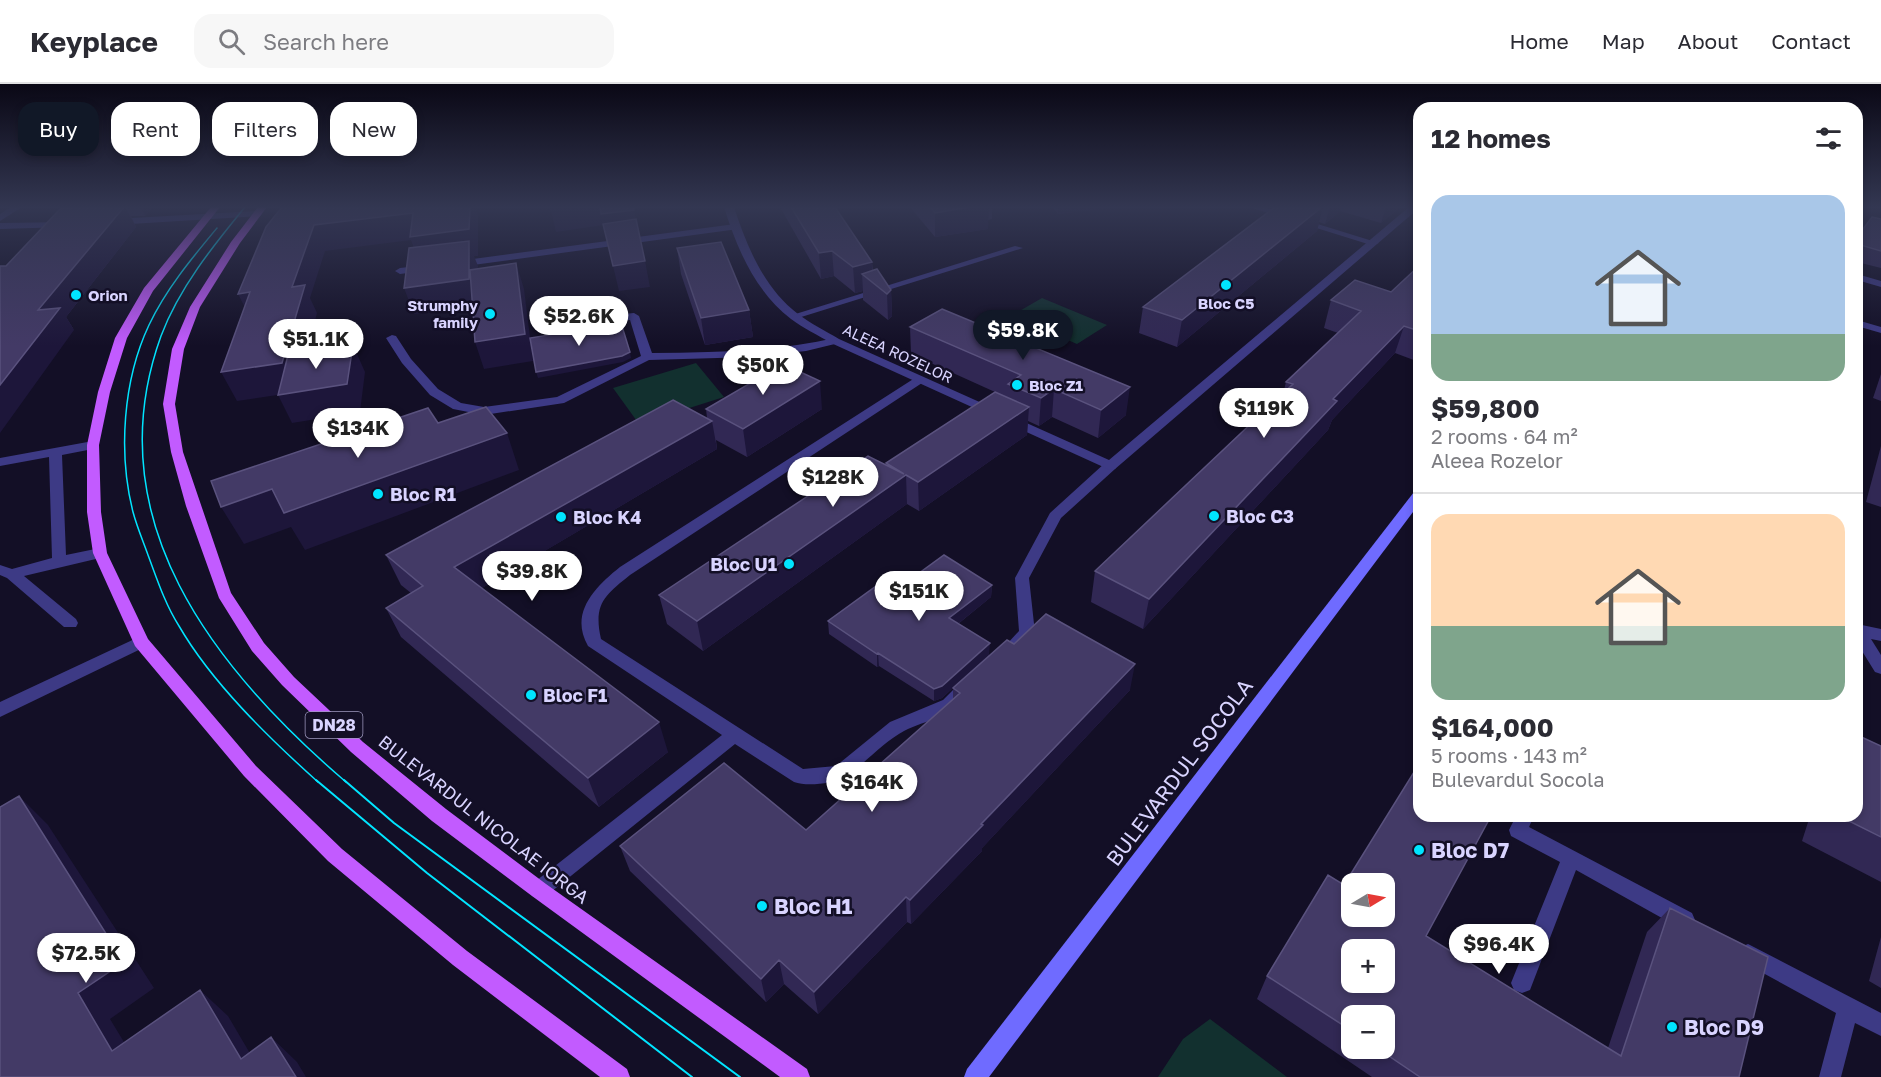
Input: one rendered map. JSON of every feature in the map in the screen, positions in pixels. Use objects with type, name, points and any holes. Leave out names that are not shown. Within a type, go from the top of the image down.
[{"type":"main road","points":[[178,253],[148,290],[121,338],[104,392],[93,445],[94,512],[100,553],[141,642],[250,771],[335,855],[460,957],[619,1077]]},
{"type":"main road","name":"BULEVARDUL NICOLAE IORGA","points":[[229,253],[195,307],[178,349],[169,404],[177,452],[192,507],[224,594],[258,647],[288,681],[357,747],[439,815],[799,1077]]},
{"type":"main road","name":"BULEVARDUL SOCOLA","points":[[975,1077],[1413,503]]},
{"type":"street","points":[[445,266],[539,253]]},
{"type":"street","name":"ALEEA ROZELOR","points":[[747,253],[768,292],[794,316],[835,341],[1110,466]]},
{"type":"street","points":[[794,316],[1000,253]]},
{"type":"street","points":[[1001,657],[1027,633],[1022,578],[1055,516],[1110,466],[1362,253]]},
{"type":"street","points":[[400,271],[434,267]]},
{"type":"street","points":[[1863,279],[1881,284]]},
{"type":"street","points":[[571,322],[634,316],[647,357]]},
{"type":"street","points":[[1863,325],[1881,330]]},
{"type":"street","points":[[392,338],[406,361],[434,392],[457,406],[484,411],[560,400],[647,357],[752,354],[806,348],[835,341]]},
{"type":"street","points":[[918,380],[600,590],[589,607],[588,624],[594,642],[800,777],[840,773],[896,727],[949,705],[975,681]]},
{"type":"street","points":[[0,462],[55,454],[93,445]]},
{"type":"street","points":[[55,454],[58,561]]},
{"type":"street","points":[[6,572],[100,553]]},
{"type":"street","points":[[6,572],[70,623]]},
{"type":"street","points":[[1863,631],[1881,635]]},
{"type":"street","points":[[1863,640],[1881,668]]},
{"type":"street","points":[[0,710],[141,642]]},
{"type":"street","points":[[539,890],[735,735]]},
{"type":"street","points":[[1523,822],[1518,830],[1705,930]]},
{"type":"street","points":[[1522,983],[1571,858]]},
{"type":"street","points":[[1736,947],[1881,1025]]},
{"type":"street","points":[[1830,1077],[1848,1008]]},
{"type":"green space","points":[[1042,298],[1107,325],[1077,344],[1011,316]]},
{"type":"green space","points":[[696,363],[724,397],[639,424],[613,388]]},
{"type":"green space","points":[[1210,1019],[1287,1077],[1158,1077],[1183,1039]]},
{"type":"building","points":[[18,253],[85,253],[38,310],[60,308],[0,385],[0,266],[6,266]]},
{"type":"building","points":[[255,253],[304,253],[292,287],[305,285],[282,363],[221,372],[250,292],[238,294]]},
{"type":"building","points":[[408,253],[469,253],[469,279],[404,288]]},
{"type":"building","points":[[610,253],[643,253],[645,261],[613,266]]},
{"type":"building","points":[[679,253],[726,253],[749,310],[701,318]]},
{"type":"building","points":[[835,253],[866,253],[872,262],[853,267]]},
{"type":"building","points":[[1214,253],[1265,253],[1182,320],[1143,307]]},
{"type":"building","points":[[516,263],[525,334],[475,342],[470,270]]},
{"type":"building","points":[[877,269],[891,290],[887,294],[862,274]]},
{"type":"building","points":[[1413,272],[1413,329],[1404,326],[1333,399],[1337,401],[1149,599],[1095,571],[1293,384],[1286,382],[1361,311],[1331,300],[1355,280],[1391,292]]},
{"type":"building","points":[[942,309],[1130,387],[1101,410],[1054,389],[1041,398],[1008,384],[1021,375],[910,327]]},
{"type":"building","points":[[621,323],[630,352],[622,356],[536,372],[530,338]]},
{"type":"building","points":[[353,345],[347,384],[278,395],[288,355]]},
{"type":"building","points":[[783,364],[820,381],[743,429],[706,409]]},
{"type":"building","points":[[995,392],[1029,407],[918,482],[906,475],[697,621],[659,595],[868,456],[904,474],[886,463]]},
{"type":"building","points":[[673,400],[712,421],[454,567],[659,722],[588,778],[386,608],[423,586],[386,555]]},
{"type":"building","points":[[486,407],[507,433],[284,513],[272,489],[221,507],[211,481],[428,408],[438,423]]},
{"type":"building","points":[[944,555],[992,585],[949,618],[990,643],[942,686],[934,689],[828,621],[879,584],[893,592]]},
{"type":"building","points":[[1046,614],[1135,664],[910,900],[906,897],[814,992],[779,960],[761,979],[620,846],[724,763],[806,830],[960,693],[953,688],[1007,640],[1014,644]]},
{"type":"building","points":[[1863,738],[1881,746],[1881,837],[1851,822],[1863,822]]},
{"type":"building","points":[[1413,774],[1413,822],[1488,822],[1426,936],[1621,1056],[1670,908],[1768,957],[1739,1077],[1420,1077],[1393,1059],[1395,1005],[1341,1005],[1341,1024],[1267,976],[1328,875],[1341,883],[1341,927],[1395,927],[1395,873],[1351,873]]},
{"type":"building","points":[[19,796],[124,962],[78,993],[112,1051],[200,990],[241,1059],[271,1037],[296,1077],[0,1077],[0,807]]},
{"type":"tram line","points":[[196,253],[163,299],[149,325],[133,369],[125,441],[128,489],[133,512],[162,591],[174,618],[192,647],[243,709],[318,782]]},
{"type":"tram line","points":[[208,253],[168,318],[161,336],[145,403],[144,467],[156,528],[179,585],[212,639],[252,690],[297,738],[346,782]]},
{"type":"tram line","points":[[316,780],[427,873],[692,1077]]},
{"type":"tram line","points":[[344,780],[394,823],[740,1077]]},
{"type":"place","name":"Bloc C5","points":[[1226,285]]},
{"type":"place","name":"Orion","points":[[76,295]]},
{"type":"place","name":"Strumphy family","points":[[490,314]]},
{"type":"place","name":"Bloc Z1","points":[[1017,385]]},
{"type":"place","name":"Bloc R1","points":[[378,494]]},
{"type":"place","name":"Bloc C3","points":[[1214,516]]},
{"type":"place","name":"Bloc K4","points":[[561,517]]},
{"type":"place","name":"Bloc U1","points":[[789,564]]},
{"type":"place","name":"Bloc F1","points":[[531,695]]},
{"type":"place","name":"Bloc D7","points":[[1419,850]]},
{"type":"place","name":"Bloc H1","points":[[762,906]]},
{"type":"place","name":"Bloc D9","points":[[1672,1027]]}]
